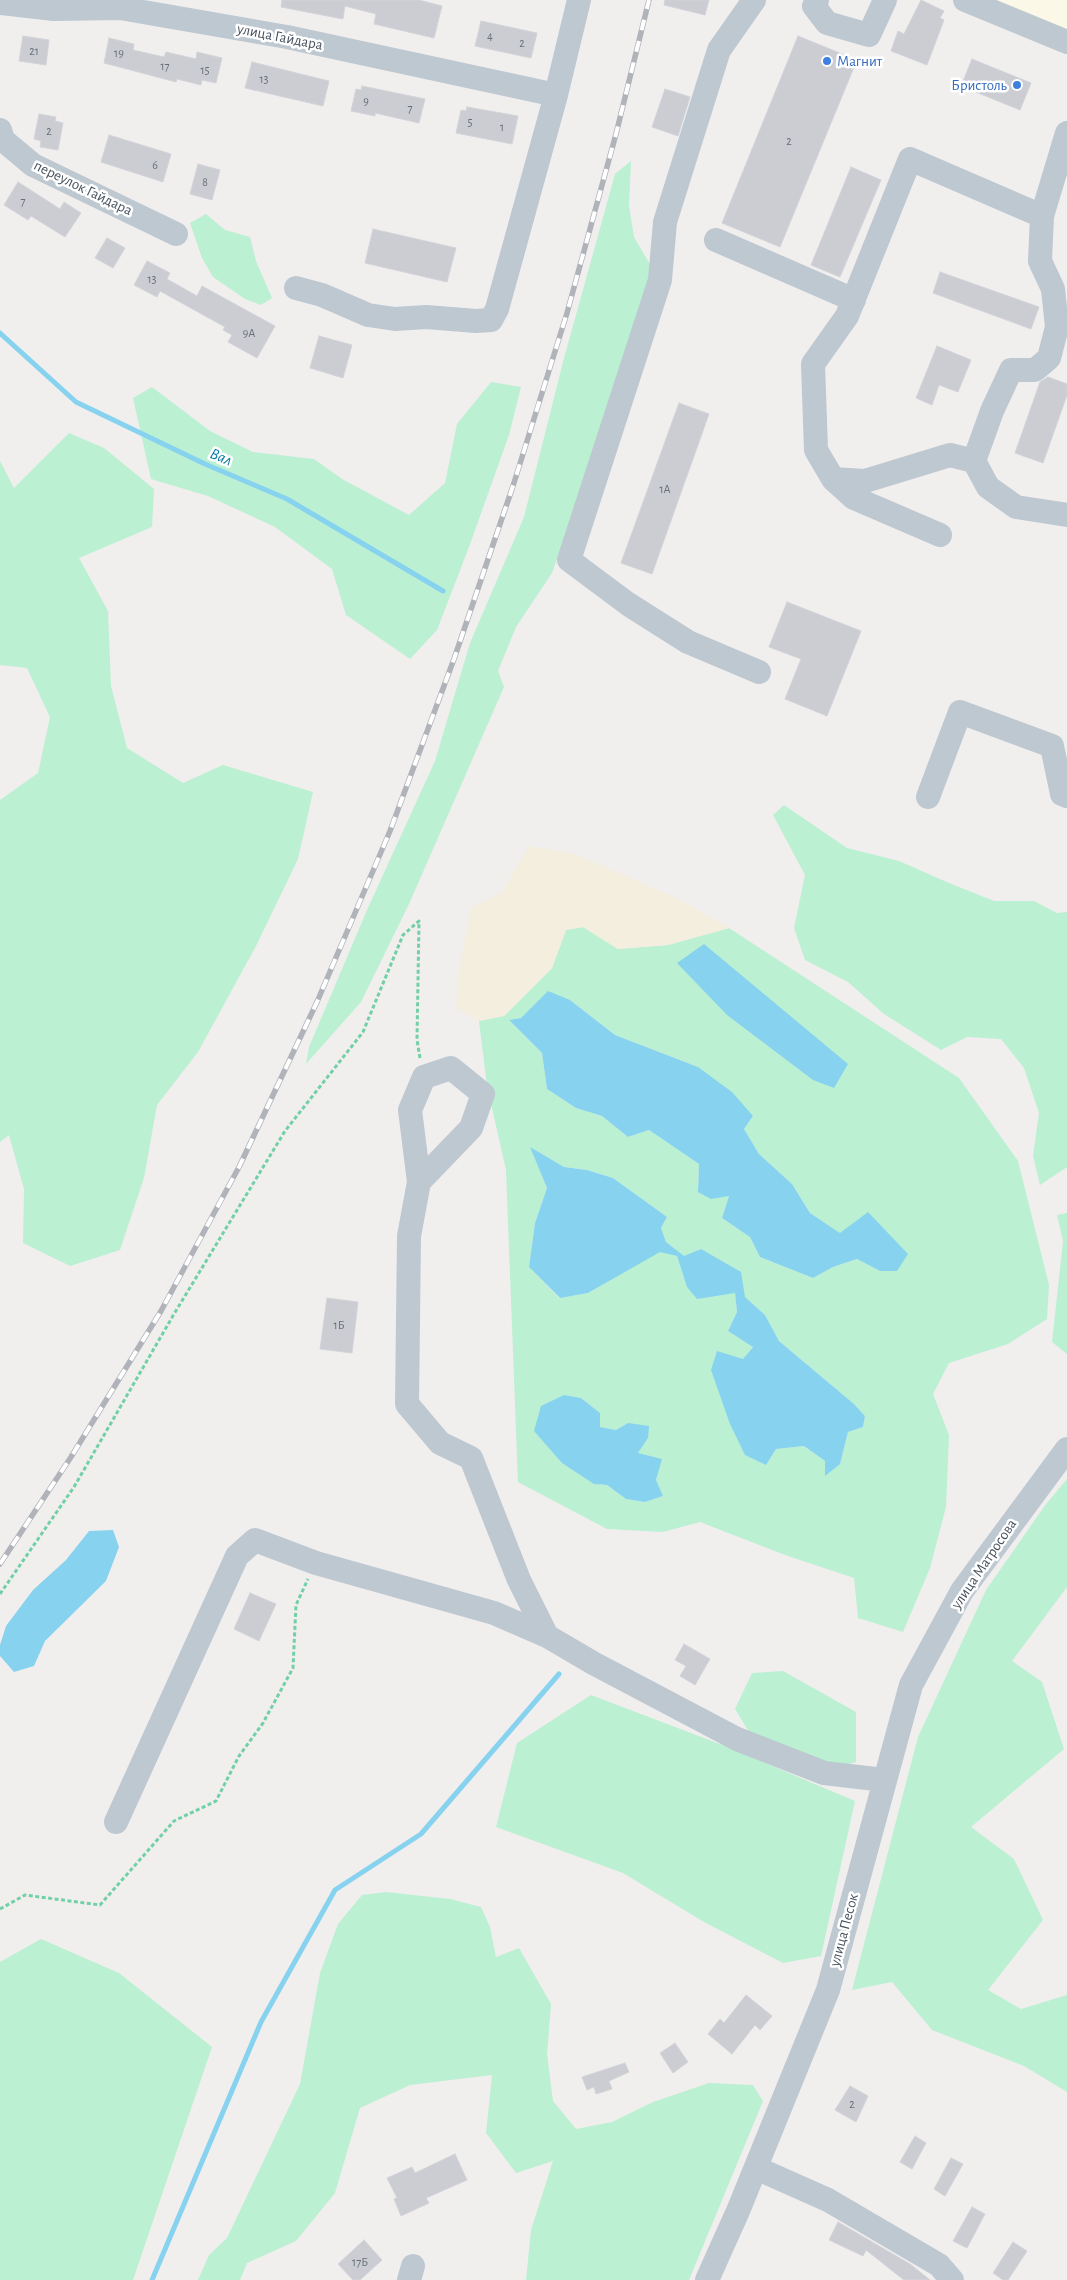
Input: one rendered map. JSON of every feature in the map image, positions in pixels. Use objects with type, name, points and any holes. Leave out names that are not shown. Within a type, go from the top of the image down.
[{"type":"street","points":[[296,288],[322,295],[368,315],[395,319],[426,316],[476,321],[491,320],[497,309],[556,96],[579,0]]},
{"type":"street","points":[[754,0],[719,50],[665,222],[660,280],[569,560],[628,604],[688,642],[759,672]]},
{"type":"street","points":[[817,0],[814,6],[827,23],[869,35],[885,0]]},
{"type":"street","points":[[965,0],[1067,41]]},
{"type":"street","name":"улица Гайдара","points":[[0,4],[54,9],[120,8],[287,37],[556,96]]},
{"type":"street","name":"переулок Гайдара","points":[[0,130],[3,140],[33,165],[176,234]]},
{"type":"street","points":[[974,461],[992,411],[1011,370],[1035,370],[1049,358],[1057,328],[1052,289],[1040,261],[1042,216],[1067,133]]},
{"type":"street","points":[[940,535],[854,498],[833,479],[816,450],[813,364],[847,316],[910,159],[1042,216]]},
{"type":"street","points":[[716,240],[854,300]]},
{"type":"street","points":[[833,479],[865,481],[950,455],[974,461],[988,487],[1016,507],[1067,516]]},
{"type":"street","points":[[928,798],[960,712],[1052,746],[1062,794],[1067,796]]},
{"type":"street","points":[[419,1182],[471,1128],[483,1094],[451,1068],[424,1077],[410,1110],[419,1182],[409,1236],[407,1404],[440,1443],[471,1458],[520,1580],[547,1636]]},
{"type":"street","name":"улица Матросова","points":[[911,1685],[962,1591],[1067,1449]]},
{"type":"street","points":[[116,1822],[238,1556],[255,1540],[316,1563],[494,1614],[547,1636],[592,1663],[737,1739],[824,1773],[884,1780]]},
{"type":"street","name":"улица Песок","points":[[706,2280],[756,2168],[828,1990],[911,1685]]},
{"type":"street","points":[[756,2168],[828,2200],[939,2265],[952,2280]]},
{"type":"path","points":[[0,1594],[74,1487],[174,1314],[285,1131],[363,1032],[403,935],[419,921],[416,1040],[424,1077]]},
{"type":"path","points":[[0,1909],[25,1895],[100,1905],[174,1821],[216,1800],[239,1756],[263,1723],[293,1668],[296,1605],[316,1563]]},
{"type":"shaded area","points":[[988,0],[1067,0],[1067,35]]},
{"type":"green space","points":[[631,161],[629,206],[634,237],[652,268],[642,323],[552,573],[516,627],[498,671],[504,687],[409,904],[361,1002],[306,1064],[309,1047],[367,910],[435,761],[470,643],[524,517],[563,362],[615,174]]},
{"type":"green space","points":[[206,214],[225,230],[250,237],[256,261],[272,298],[261,305],[245,299],[213,277],[202,258],[190,223]]},
{"type":"green space","points":[[491,382],[521,387],[509,435],[437,630],[410,659],[346,615],[332,569],[275,527],[208,496],[151,479],[133,398],[152,387],[210,431],[253,452],[314,459],[342,479],[409,515],[445,483],[457,424]]},
{"type":"green space","points":[[69,433],[104,448],[154,489],[152,527],[79,558],[108,611],[111,686],[127,748],[183,783],[223,765],[313,792],[298,859],[256,946],[198,1052],[157,1105],[144,1178],[120,1250],[70,1266],[23,1243],[24,1189],[9,1135],[0,1142],[0,800],[38,773],[50,717],[27,668],[0,665],[0,461],[14,488]]},
{"type":"green space","points":[[784,805],[847,848],[899,861],[994,901],[1034,901],[1057,913],[1067,912],[1067,1167],[1040,1185],[1033,1156],[1039,1113],[1024,1068],[1001,1039],[967,1037],[941,1050],[884,1014],[848,982],[805,960],[794,928],[805,875],[773,815]]},
{"type":"green space","points":[[583,927],[618,949],[668,945],[729,928],[959,1078],[1018,1161],[1049,1285],[1047,1319],[1008,1344],[949,1363],[933,1394],[949,1435],[946,1507],[930,1568],[903,1632],[858,1618],[854,1578],[785,1555],[700,1522],[663,1532],[607,1529],[518,1482],[506,1170],[487,1086],[479,1021],[504,1016],[552,968],[566,930]],"holes":[[[570,1000],[615,1035],[698,1067],[753,1116],[744,1129],[759,1154],[792,1184],[810,1213],[840,1233],[880,1271],[857,1259],[833,1267],[813,1278],[760,1257],[750,1237],[722,1218],[729,1196],[698,1192],[699,1164],[649,1130],[628,1137],[602,1116],[576,1108],[547,1089],[542,1053],[509,1020],[521,1018]],[[531,1148],[564,1167],[587,1170],[613,1178],[667,1217],[661,1228],[666,1242],[684,1257],[701,1249],[745,1297],[765,1315],[779,1341],[854,1404],[865,1416],[863,1427],[848,1432],[840,1464],[825,1461],[804,1446],[776,1449],[744,1359],[753,1346],[728,1331],[737,1312],[735,1293],[687,1287],[677,1256],[660,1251],[588,1293],[559,1298],[529,1267],[535,1223],[547,1188]],[[581,1398],[599,1413],[600,1427],[616,1430],[628,1423],[648,1438],[638,1453],[659,1465],[656,1481],[663,1496],[645,1502],[626,1499],[607,1485],[594,1484]]]},
{"type":"green space","points":[[1067,1213],[1067,1354],[1052,1342],[1063,1241],[1057,1215]]},
{"type":"green space","points":[[1067,1479],[1067,1587],[1012,1661],[1042,1682],[1064,1749],[971,1827],[1014,1859],[1043,1920],[988,1990],[1021,2009],[1067,1995],[1067,2092],[1024,2066],[932,2030],[892,1982],[852,1990],[918,1737],[986,1590],[1046,1504]]},
{"type":"green space","points":[[783,1671],[856,1712],[856,1762],[823,1771],[757,1745],[735,1709],[752,1673]]},
{"type":"green space","points":[[591,1695],[725,1746],[855,1801],[821,1956],[783,1963],[704,1922],[623,1873],[496,1827],[517,1743]]},
{"type":"green space","points":[[386,1892],[450,1899],[481,1907],[490,1927],[496,1957],[519,1948],[551,2004],[547,2054],[553,2101],[576,2129],[612,2122],[653,2102],[709,2083],[753,2085],[763,2101],[689,2280],[526,2280],[531,2230],[553,2161],[516,2173],[486,2133],[492,2075],[410,2085],[360,2108],[335,2193],[296,2241],[247,2263],[240,2280],[198,2280],[209,2255],[227,2238],[300,2084],[320,1973],[338,1924],[362,1895]]},
{"type":"green space","points":[[41,1939],[119,1973],[212,2047],[133,2280],[0,2280],[0,1962]]},
{"type":"sand","points":[[529,846],[575,854],[679,899],[729,928],[668,945],[618,949],[583,927],[566,930],[552,968],[504,1016],[479,1021],[456,1008],[458,974],[471,908],[502,892]]},
{"type":"water","points":[[704,944],[848,1064],[834,1088],[813,1080],[727,1015],[677,963]]},
{"type":"water","points":[[548,991],[570,1000],[615,1035],[698,1067],[732,1092],[753,1116],[744,1129],[759,1154],[792,1184],[810,1213],[840,1233],[868,1212],[908,1254],[897,1271],[880,1271],[857,1259],[833,1267],[813,1278],[760,1257],[750,1237],[722,1218],[729,1196],[711,1199],[698,1192],[699,1164],[649,1130],[628,1137],[602,1116],[576,1108],[547,1089],[542,1053],[509,1020],[521,1018]]},
{"type":"water","points":[[530,1147],[564,1167],[587,1170],[613,1178],[667,1217],[661,1228],[666,1242],[684,1256],[701,1249],[741,1272],[745,1297],[765,1315],[779,1341],[854,1404],[865,1416],[863,1427],[848,1432],[840,1464],[825,1476],[825,1461],[804,1446],[776,1449],[766,1465],[745,1455],[730,1424],[711,1370],[717,1351],[743,1359],[753,1347],[728,1331],[737,1312],[735,1293],[697,1299],[687,1287],[677,1256],[660,1252],[588,1293],[560,1298],[529,1267],[535,1223],[547,1188]]},
{"type":"water","points":[[564,1395],[581,1398],[600,1413],[600,1427],[616,1430],[628,1423],[649,1426],[648,1438],[638,1453],[662,1459],[656,1480],[663,1496],[645,1502],[626,1499],[607,1485],[594,1484],[562,1463],[534,1431],[541,1406]]},
{"type":"water","points":[[113,1530],[119,1547],[106,1581],[45,1641],[34,1666],[14,1672],[0,1656],[0,1645],[6,1626],[33,1590],[66,1560],[89,1531]]},
{"type":"building","points":[[282,0],[419,0],[442,6],[434,38],[374,24],[376,14],[345,6],[343,19],[281,7]]},
{"type":"building","points":[[665,0],[709,0],[705,15],[664,5]]},
{"type":"building","points":[[921,0],[944,11],[940,18],[944,20],[927,65],[891,51],[898,31],[904,34]]},
{"type":"building","points":[[481,21],[537,33],[531,58],[475,46]]},
{"type":"building","points":[[23,36],[49,40],[46,65],[19,61]]},
{"type":"building","points":[[798,36],[857,60],[780,247],[722,223]]},
{"type":"building","points":[[109,38],[134,44],[133,50],[164,57],[166,52],[196,59],[197,52],[222,58],[216,83],[202,80],[201,85],[177,79],[176,82],[104,63]]},
{"type":"building","points":[[972,59],[1031,83],[1020,110],[961,86]]},
{"type":"building","points":[[252,62],[329,81],[323,106],[245,88]]},
{"type":"building","points":[[362,86],[425,99],[419,123],[375,113],[375,116],[351,111],[356,89],[361,90]]},
{"type":"building","points":[[665,89],[690,97],[678,136],[652,127]]},
{"type":"building","points":[[467,107],[518,116],[512,144],[456,133],[461,110],[466,111]]},
{"type":"building","points":[[39,114],[56,117],[55,121],[63,123],[58,150],[40,147],[41,141],[34,139]]},
{"type":"building","points":[[109,135],[171,154],[163,182],[101,162]]},
{"type":"building","points":[[198,164],[220,170],[212,200],[190,194]]},
{"type":"building","points":[[851,167],[881,180],[840,277],[811,265]]},
{"type":"building","points":[[18,182],[60,209],[64,202],[81,213],[65,237],[31,216],[28,220],[4,205]]},
{"type":"building","points":[[373,229],[456,248],[447,282],[365,263]]},
{"type":"building","points":[[107,238],[125,248],[113,268],[95,258]]},
{"type":"building","points":[[147,261],[170,273],[167,279],[197,296],[202,286],[275,326],[257,358],[228,342],[232,335],[223,330],[225,327],[160,291],[157,297],[134,285]]},
{"type":"building","points":[[940,272],[1039,307],[1031,329],[933,293]]},
{"type":"building","points":[[319,336],[352,345],[343,378],[310,368]]},
{"type":"building","points":[[937,346],[971,360],[958,392],[939,385],[932,405],[916,398]]},
{"type":"building","points":[[1048,377],[1067,384],[1067,395],[1043,463],[1015,453],[1040,382]]},
{"type":"building","points":[[679,403],[709,414],[652,574],[621,563]]},
{"type":"building","points":[[787,602],[861,631],[827,716],[785,699],[801,659],[769,647]]},
{"type":"building","points":[[327,1298],[358,1302],[352,1353],[320,1349]]},
{"type":"building","points":[[250,1593],[276,1604],[259,1641],[234,1629]]},
{"type":"building","points":[[684,1644],[710,1659],[695,1685],[680,1676],[686,1666],[675,1660]]},
{"type":"building","points":[[746,1995],[772,2016],[760,2030],[755,2025],[732,2054],[708,2034],[720,2019],[724,2023]]},
{"type":"building","points":[[675,2043],[688,2062],[673,2073],[660,2053]]},
{"type":"building","points":[[625,2063],[629,2072],[609,2081],[612,2089],[596,2094],[594,2087],[587,2090],[582,2077]]},
{"type":"building","points":[[850,2086],[868,2096],[856,2122],[835,2110]]},
{"type":"building","points":[[915,2136],[926,2143],[912,2169],[900,2162]]},
{"type":"building","points":[[455,2154],[467,2180],[426,2198],[429,2203],[401,2216],[394,2199],[397,2198],[387,2178],[412,2167],[415,2173]]},
{"type":"building","points":[[951,2158],[963,2164],[945,2196],[934,2189]]},
{"type":"building","points":[[972,2207],[985,2214],[967,2248],[953,2241]]},
{"type":"building","points":[[838,2222],[910,2264],[930,2280],[904,2280],[866,2250],[863,2256],[829,2240]]},
{"type":"building","points":[[364,2240],[382,2260],[360,2280],[353,2280],[338,2264]]},
{"type":"building","points":[[1013,2242],[1027,2251],[1008,2280],[1003,2280],[993,2273]]},
{"type":"waterway","name":"Вал","points":[[0,333],[76,402],[205,464],[287,499],[443,591]]},
{"type":"waterway","points":[[152,2280],[261,2022],[335,1890],[421,1834],[559,1674]]},
{"type":"railway","points":[[0,1564],[71,1457],[161,1311],[239,1167],[317,1002],[390,831],[454,659],[513,486],[567,313],[616,134],[649,0]]},
{"type":"place","name":"Магнит","points":[[827,61]]},
{"type":"place","name":"Бристоль","points":[[1017,85]]}]
